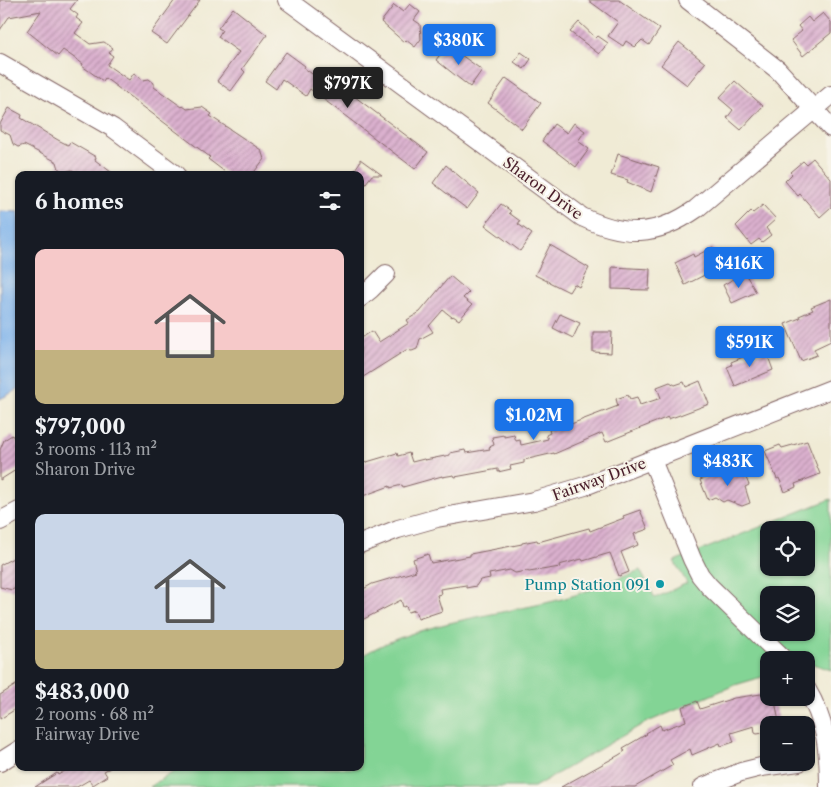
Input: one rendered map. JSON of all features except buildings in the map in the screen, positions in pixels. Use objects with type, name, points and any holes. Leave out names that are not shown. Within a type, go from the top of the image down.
[{"type":"street","name":"Sharon Drive","points":[[287,0],[582,217],[603,227],[631,232],[652,230],[684,218],[831,95]]},
{"type":"street","points":[[688,0],[764,58],[797,88],[831,128]]},
{"type":"street","points":[[0,63],[113,128],[171,171]]},
{"type":"street","points":[[364,295],[386,274]]},
{"type":"street","name":"Fairway Drive","points":[[364,542],[398,529],[437,518],[534,501],[562,494],[831,389]]},
{"type":"street","points":[[652,460],[700,575],[776,651]]},
{"type":"street","points":[[0,521],[15,513]]},
{"type":"street","points":[[815,706],[823,722],[828,747],[830,787]]},
{"type":"street","points":[[0,762],[15,753]]},
{"type":"street","points":[[815,762],[830,762]]},
{"type":"street","points":[[703,787],[741,772],[760,767]]},
{"type":"green space","points":[[831,499],[831,670],[815,665],[815,651],[760,651],[760,678],[735,685],[643,724],[534,787],[149,787],[175,771],[364,771],[364,655],[381,645],[429,628],[565,598],[640,570],[655,598],[687,583],[674,561],[760,527],[760,576],[815,576],[815,521],[775,521]]},
{"type":"water","points":[[0,211],[15,212],[15,391],[0,399]]},
{"type":"place","name":"Pump Station 091","points":[[660,584]]}]
